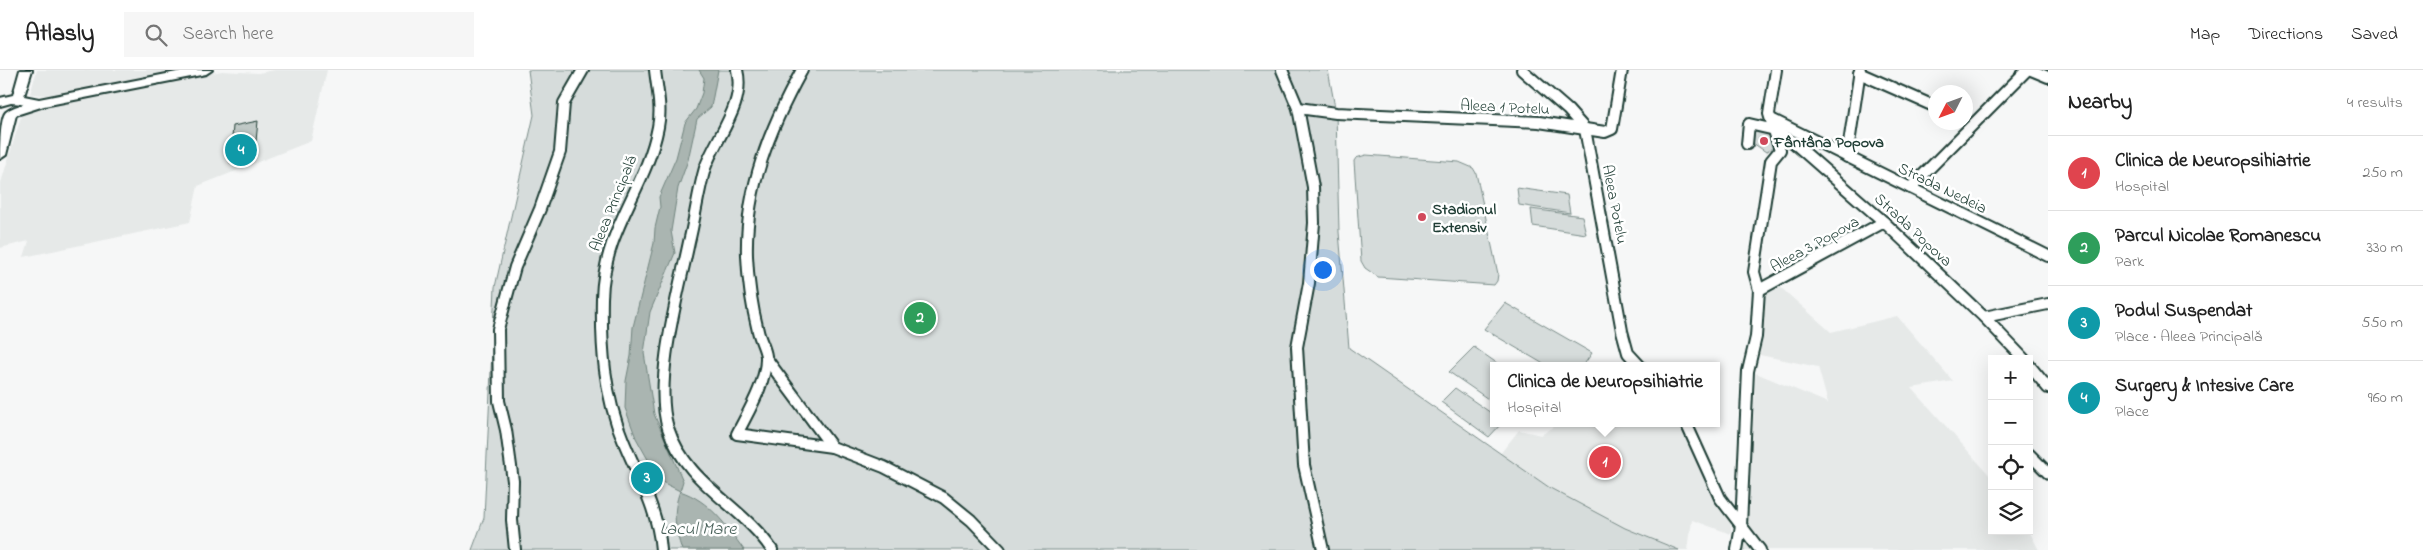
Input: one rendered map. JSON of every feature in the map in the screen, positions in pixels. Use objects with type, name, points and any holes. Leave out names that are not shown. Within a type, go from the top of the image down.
[{"type":"main road","points":[[0,155],[11,105],[16,70]]},
{"type":"main road","points":[[11,105],[26,70]]},
{"type":"main road","points":[[11,105],[56,99],[206,70]]},
{"type":"main road","points":[[11,105],[30,98],[56,99]]},
{"type":"street","points":[[515,550],[512,520],[513,481],[506,430],[499,402],[498,329],[514,267],[540,209],[560,152],[564,103],[584,70]]},
{"type":"street","name":"Aleea Principală","points":[[655,70],[659,100],[658,126],[636,190],[609,246],[604,274],[602,332],[608,396],[624,441],[647,488],[657,516],[661,550]]},
{"type":"street","points":[[737,70],[739,78],[738,96],[705,169],[666,351],[664,410],[668,429],[684,460],[705,486],[762,535],[772,550]]},
{"type":"street","points":[[802,70],[772,126],[757,168],[750,205],[747,256],[752,308],[766,358],[832,447]]},
{"type":"street","points":[[1282,70],[1298,108],[1313,187],[1314,223],[1309,283],[1297,347],[1304,466],[1323,550]]},
{"type":"street","name":"Aleea 1 Potelu","points":[[1522,70],[1568,110],[1585,129]]},
{"type":"street","points":[[1585,129],[1605,132],[1612,129],[1617,109],[1622,70]]},
{"type":"street","points":[[1738,550],[1741,526],[1748,371],[1756,337],[1758,290],[1754,272],[1771,161],[1780,150],[1769,114],[1776,70]]},
{"type":"street","points":[[1910,188],[1975,125],[2027,70]]},
{"type":"street","points":[[2031,70],[2048,77]]},
{"type":"street","points":[[1847,157],[1859,72],[1928,103]]},
{"type":"street","name":"Aleea 1 Potelu","points":[[1298,108],[1336,113],[1539,122],[1585,129]]},
{"type":"street","name":"Strada Nedeia","points":[[1771,119],[2048,256]]},
{"type":"street","points":[[1747,144],[1749,124],[1775,130]]},
{"type":"street","name":"Aleea Potelu","points":[[1585,129],[1622,331],[1628,353],[1636,362]]},
{"type":"street","name":"Strada Popova","points":[[1775,130],[1794,143],[1884,222],[1984,317],[2020,355]]},
{"type":"street","name":"Aleea 3 Popova","points":[[1758,290],[1884,222]]},
{"type":"street","points":[[1984,317],[2048,304]]},
{"type":"street","points":[[766,358],[755,398],[737,434],[832,447],[884,468],[944,498],[970,520],[1000,550]]},
{"type":"street","points":[[2033,370],[2048,388]]},
{"type":"street","points":[[1688,427],[1720,498],[1760,550]]},
{"type":"street","points":[[2033,458],[2048,473]]},
{"type":"street","points":[[1741,526],[1768,550]]},
{"type":"shaded area","points":[[37,70],[191,70],[59,96],[30,94]]},
{"type":"shaded area","points":[[275,70],[327,70],[311,141],[198,186],[190,222],[24,257],[29,241],[0,248],[0,186],[23,110],[222,71],[258,73]]},
{"type":"shaded area","points":[[528,70],[1328,70],[1336,113],[1339,232],[1349,348],[1550,488],[1625,528],[1679,550],[472,550],[484,518],[495,287],[534,115]]},
{"type":"shaded area","points":[[1753,126],[1767,133],[1772,138],[1775,146],[1766,152],[1750,141]]},
{"type":"shaded area","name":"Stadionul Extensiv","points":[[1366,155],[1459,162],[1473,168],[1476,173],[1498,274],[1494,285],[1378,277],[1365,268],[1361,261],[1354,161],[1356,158]]},
{"type":"shaded area","points":[[1517,188],[1567,195],[1570,213],[1519,205]]},
{"type":"shaded area","points":[[1531,209],[1582,216],[1586,234],[1533,226]]},
{"type":"shaded area","points":[[1779,286],[1831,332],[1897,316],[1953,381],[1912,388],[1988,474],[1988,535],[2031,535],[2039,550],[1743,550],[1744,543],[1752,532],[1747,521],[1756,373],[1828,403],[1818,367],[1760,355],[1766,293]]},
{"type":"shaded area","points":[[1505,303],[1592,353],[1586,362],[1540,362],[1484,329]]},
{"type":"shaded area","points":[[1474,347],[1495,362],[1490,362],[1490,400],[1449,372]]},
{"type":"shaded area","points":[[1455,388],[1490,412],[1490,427],[1498,427],[1489,437],[1441,402]]},
{"type":"shaded area","points":[[1554,427],[1682,427],[1713,496],[1731,523],[1731,534],[1692,520],[1688,550],[1679,550],[1625,528],[1550,488],[1500,454],[1519,430],[1541,435]]},
{"type":"water","points":[[699,70],[718,70],[711,107],[697,119],[688,160],[678,188],[671,231],[675,253],[650,312],[644,353],[654,414],[683,481],[680,491],[660,481],[636,438],[625,408],[626,381],[631,356],[633,327],[654,243],[660,207],[659,197],[676,158],[685,123],[696,109],[702,93],[704,78]]},
{"type":"water","name":"Lacul Mare","points":[[680,491],[691,495],[709,507],[724,523],[744,550],[682,550],[675,521]]},
{"type":"building","points":[[258,121],[256,141],[253,142],[251,158],[230,163],[233,126]]},
{"type":"place","name":"Fântâna Popova","points":[[1764,141]]},
{"type":"place","name":"Surgery & Intesive Care","points":[[241,150]]},
{"type":"place","name":"Stadionul Extensiv","points":[[1422,217]]},
{"type":"place","name":"Parcul Nicolae Romanescu","points":[[920,318]]},
{"type":"place","name":"Clinica de Neuropsihiatrie","points":[[1605,462]]},
{"type":"place","name":"Podul Suspendat","points":[[647,478]]}]
